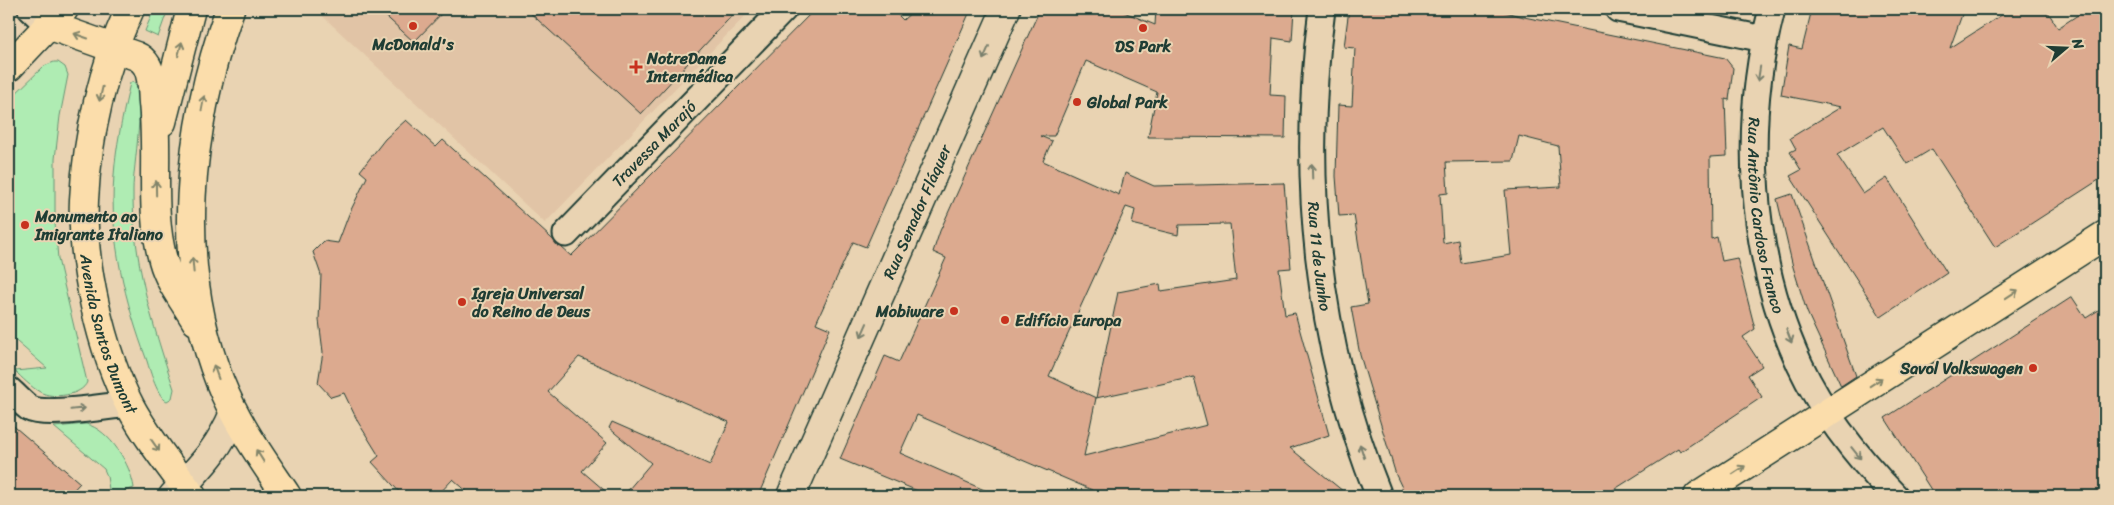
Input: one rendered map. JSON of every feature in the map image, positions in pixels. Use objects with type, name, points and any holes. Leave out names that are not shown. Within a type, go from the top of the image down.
[{"type":"main road","name":"Avenida Santos Dumont","points":[[130,9],[114,47],[94,123],[84,200],[85,239],[90,279],[107,348],[117,379],[129,404],[183,492]]},
{"type":"main road","points":[[156,148],[191,9]]},
{"type":"main road","points":[[230,9],[204,97],[193,174],[192,253],[202,330],[220,384],[234,413],[287,496]]},
{"type":"main road","points":[[9,66],[48,14],[142,59],[147,65],[152,84],[156,148],[156,192],[159,238],[163,260],[168,276],[202,330]]},
{"type":"main road","points":[[1698,496],[2105,235]]},
{"type":"street","name":"Travessa Marajó","points":[[566,234],[784,9]]},
{"type":"street","name":"Rua Senador Fláquer","points":[[791,496],[1006,9]]},
{"type":"street","name":"Rua 11 de Junho","points":[[1322,9],[1313,86],[1311,150],[1318,260],[1326,314],[1337,367],[1352,420],[1379,496]]},
{"type":"street","points":[[1618,9],[1764,39]]},
{"type":"street","name":"Rua Antônio Cardoso Franco","points":[[1772,9],[1764,39],[1757,81],[1754,166],[1764,251],[1774,293],[1800,365],[1827,413],[1870,470],[1895,496]]},
{"type":"street","points":[[9,390],[30,408],[38,411],[129,404]]},
{"type":"street","points":[[183,492],[224,436],[234,413]]},
{"type":"shaded area","points":[[315,9],[752,9],[545,223]]},
{"type":"green space","points":[[154,9],[168,9],[158,37],[145,31]]},
{"type":"green space","points":[[58,62],[65,67],[68,75],[60,116],[55,159],[55,223],[58,259],[87,382],[84,387],[73,393],[59,396],[40,392],[15,371],[47,368],[9,335],[9,100],[44,66]]},
{"type":"green space","points":[[133,81],[137,88],[139,99],[133,189],[136,240],[151,315],[174,389],[172,398],[167,401],[160,395],[155,384],[139,338],[120,270],[116,246],[113,199],[115,165],[119,133],[130,83]]},
{"type":"green space","points":[[86,424],[103,433],[118,450],[129,469],[134,488],[110,496],[104,469],[54,427]]},
{"type":"building","name":"McDonald's","points":[[378,9],[446,9],[414,42]]},
{"type":"building","name":"NotreDame Intermédica","points":[[526,9],[738,9],[641,114]]},
{"type":"building","points":[[815,9],[892,9],[903,20],[915,9],[971,9],[866,247],[853,242],[816,323],[830,329],[758,496],[623,496],[651,463],[609,428],[612,422],[710,465],[729,422],[579,357],[548,392],[607,443],[582,471],[611,496],[472,496],[453,479],[437,496],[403,496],[372,462],[379,456],[358,422],[344,393],[331,397],[318,383],[323,352],[319,320],[321,275],[313,252],[324,241],[338,243],[349,214],[367,177],[360,171],[385,139],[406,120],[436,147],[443,140],[571,256]]},
{"type":"building","points":[[1040,9],[1117,9],[1155,25],[1156,9],[1294,9],[1292,41],[1273,38],[1270,95],[1286,96],[1285,138],[1148,137],[1157,92],[1086,61],[1054,136],[1040,136],[1052,141],[1043,161],[1119,195],[1125,173],[1154,186],[1284,183],[1291,268],[1279,269],[1285,315],[1295,313],[1329,435],[1290,448],[1349,496],[1106,496],[917,415],[900,453],[998,496],[930,496],[840,459],[885,356],[899,362],[946,258],[933,252],[940,231]],"holes":[[[1126,207],[1135,210],[1132,224],[1178,235],[1179,225],[1230,224],[1236,280],[1161,291],[1160,284],[1118,292],[1096,398],[1049,376]],[[1194,377],[1207,425],[1084,456],[1096,398]]]},
{"type":"building","points":[[1349,9],[1494,9],[1524,17],[1725,58],[1733,68],[1729,100],[1725,99],[1727,156],[1710,157],[1711,239],[1717,237],[1722,261],[1737,258],[1755,329],[1743,337],[1762,366],[1748,375],[1762,397],[1680,452],[1678,449],[1604,496],[1406,496],[1396,475],[1360,355],[1351,307],[1368,304],[1354,215],[1339,216],[1336,176],[1338,105],[1352,106],[1355,48],[1344,47]],"holes":[[[1519,136],[1558,146],[1561,187],[1505,190],[1511,255],[1461,263],[1458,240],[1443,243],[1440,194],[1448,193],[1446,162],[1513,161]]]},
{"type":"building","points":[[1812,9],[1964,9],[1950,48],[2011,9],[2046,9],[2058,28],[2087,9],[2105,9],[2105,176],[1995,247],[1932,149],[1907,164],[1883,127],[1837,155],[1863,194],[1887,178],[1947,273],[1881,317],[1790,176],[1801,170],[1790,152],[1796,149],[1790,138],[1841,107],[1781,95],[1789,46],[1802,49]]},
{"type":"building","points":[[1792,194],[1856,376],[1841,386],[1807,312],[1793,267],[1777,199]]},
{"type":"building","name":"Savol Volkswagen","points":[[2072,297],[2086,318],[2105,306],[2105,496],[1935,496],[1885,418]]},
{"type":"building","points":[[9,422],[80,483],[68,496],[9,496]]},
{"type":"place","name":"McDonald's","points":[[413,26]]},
{"type":"place","name":"DS Park","points":[[1143,28]]},
{"type":"place","name":"NotreDame Intermédica","points":[[636,67]]},
{"type":"place","name":"Global Park","points":[[1077,102]]},
{"type":"place","name":"Monumento ao Imigrante Italiano","points":[[25,225]]},
{"type":"place","name":"Igreja Universal do Reino de Deus","points":[[462,302]]},
{"type":"place","name":"Mobiware","points":[[954,311]]},
{"type":"place","name":"Edifício Europa","points":[[1005,320]]},
{"type":"place","name":"Savol Volkswagen","points":[[2033,368]]}]
